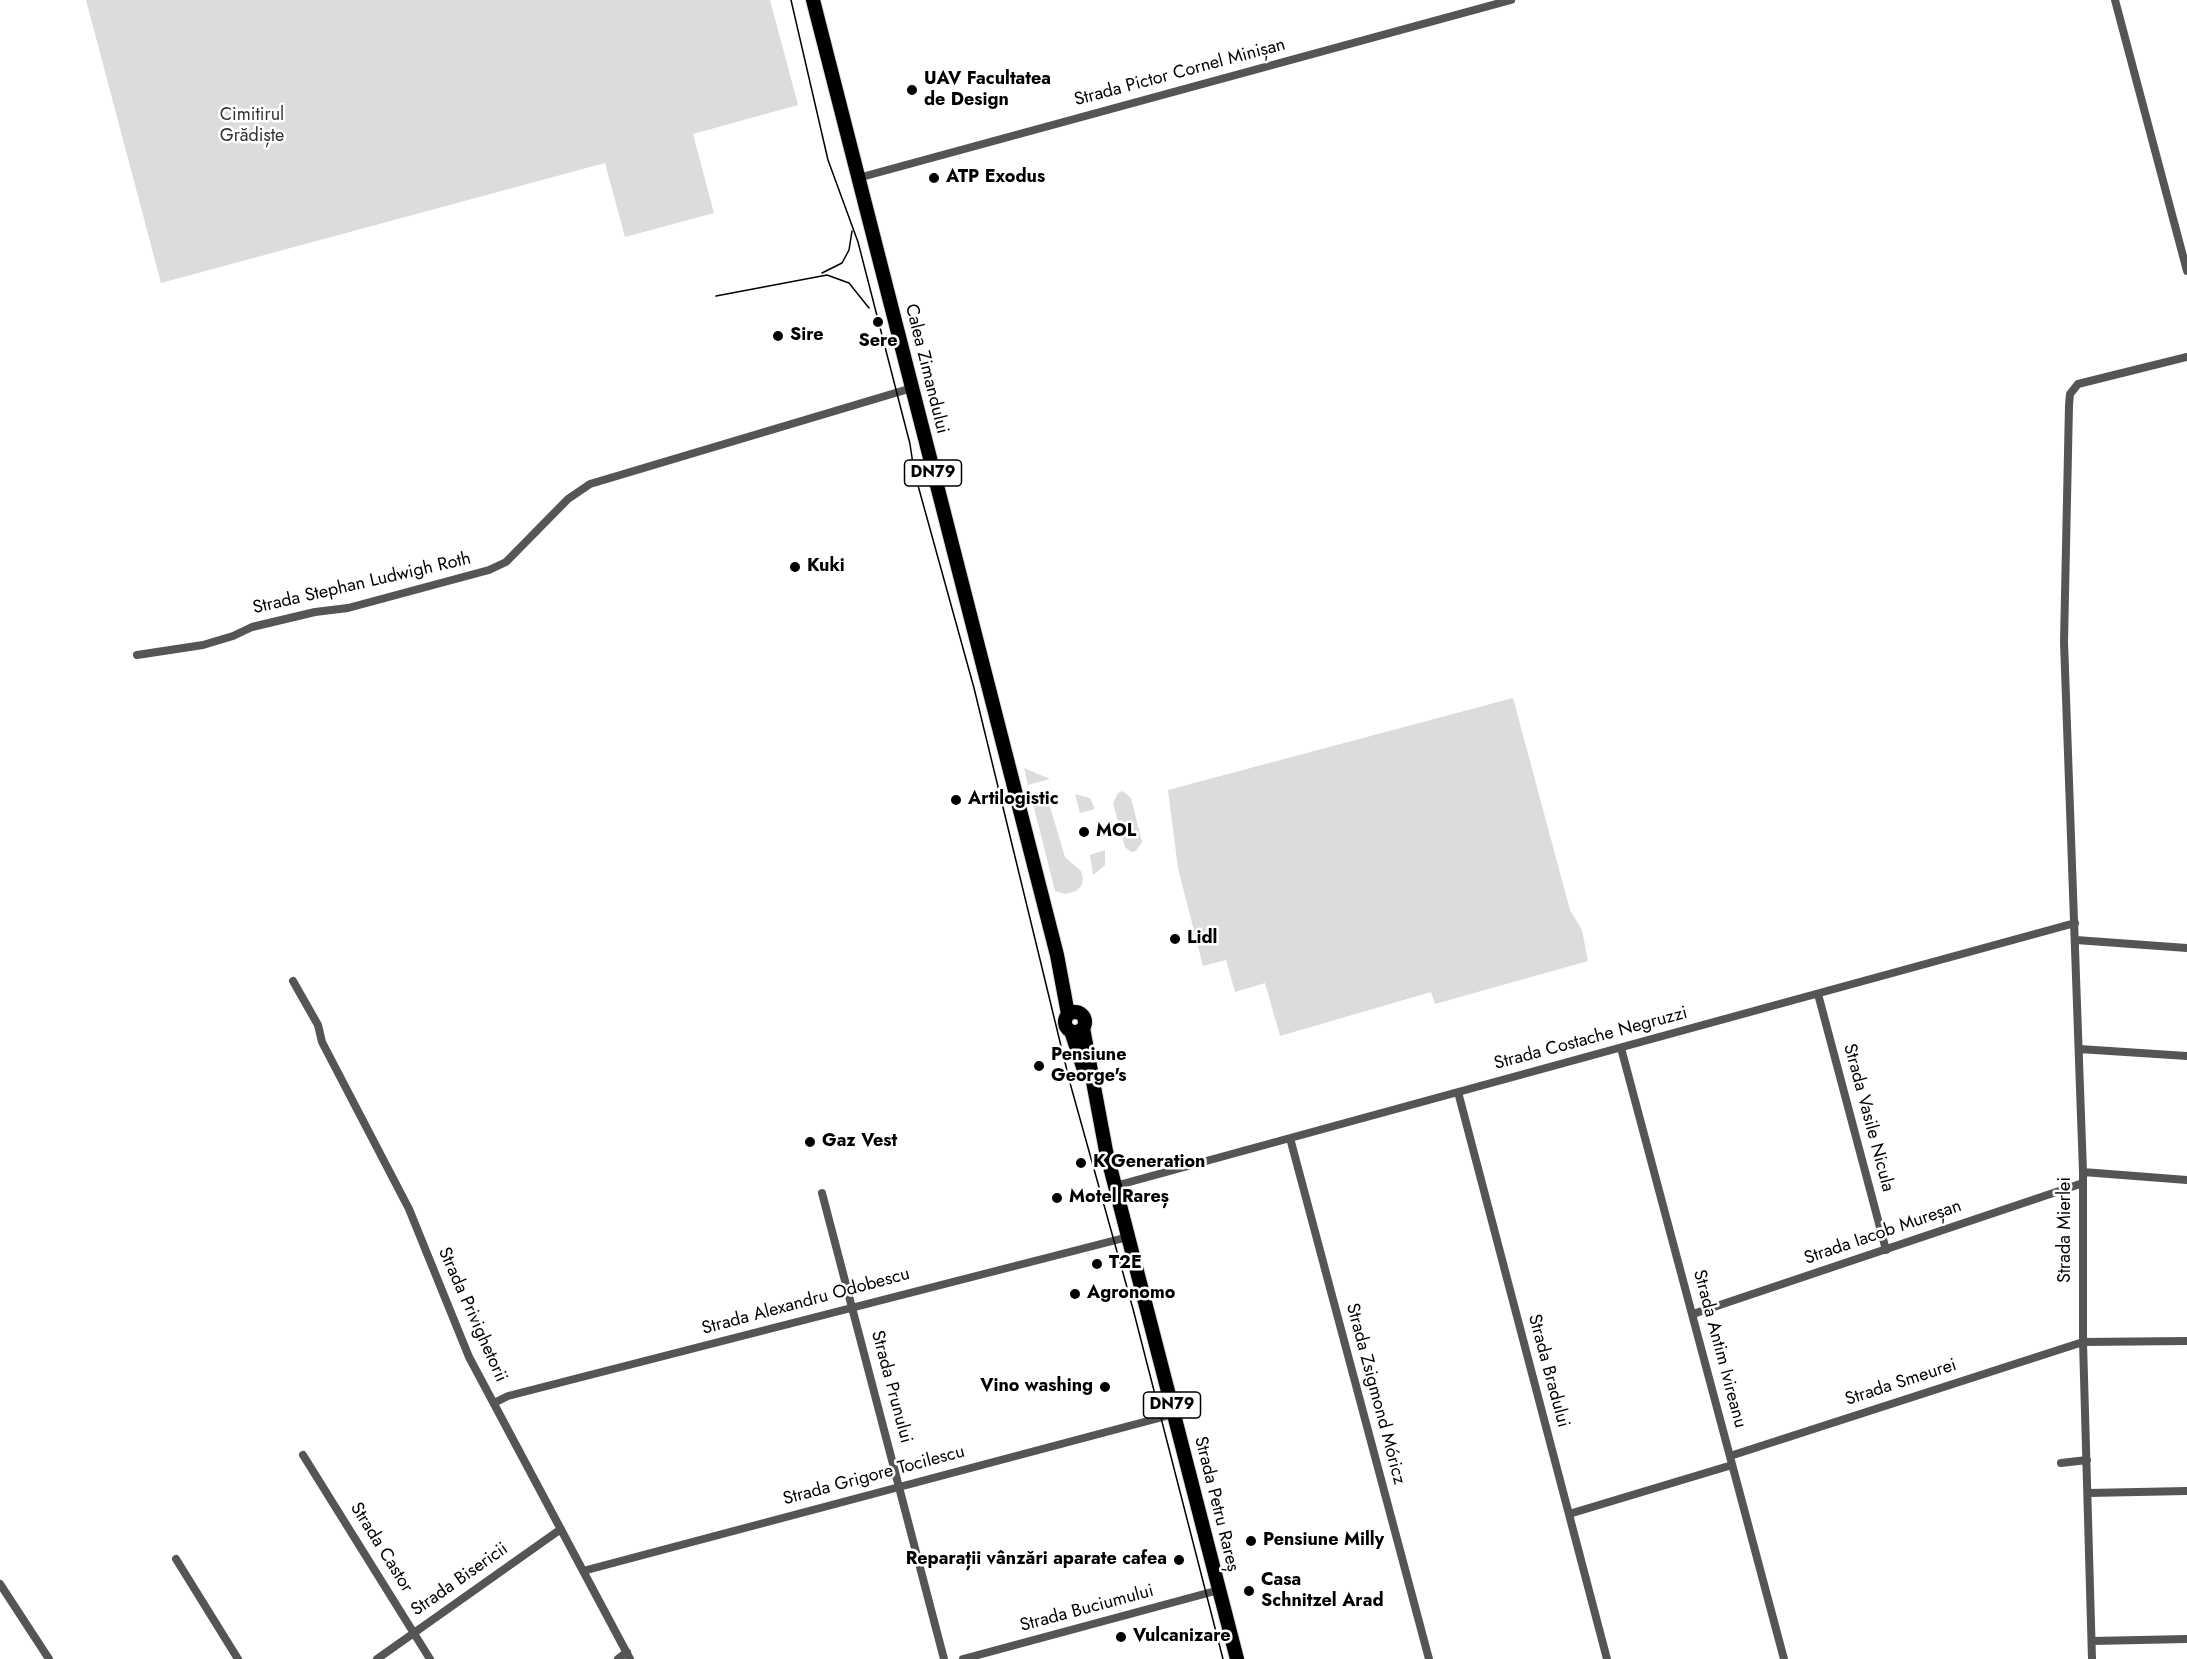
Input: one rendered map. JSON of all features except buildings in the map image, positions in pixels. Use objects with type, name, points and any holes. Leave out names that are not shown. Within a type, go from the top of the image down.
[{"type":"main road","name":"Calea Zimandului","points":[[813,0],[1073,1013],[1065,1023],[1077,1030],[1098,1114]]},
{"type":"main road","name":"Strada Petru Rareș","points":[[1098,1114],[1237,1659]]},
{"type":"street","name":"Strada Pictor Cornel Minișan","points":[[858,178],[1511,0]]},
{"type":"street","points":[[2115,0],[2187,271]]},
{"type":"street","name":"Strada Mierlei","points":[[2092,1659],[2083,1342],[2083,1172],[2064,642],[2070,394],[2083,382],[2187,357]]},
{"type":"street","name":"Strada Stephan Ludwigh Roth","points":[[137,655],[203,645],[233,636],[252,627],[315,612],[348,608],[489,570],[506,562],[568,499],[590,484],[912,388]]},
{"type":"street","name":"Strada Costache Negruzzi","points":[[1115,1186],[2075,923]]},
{"type":"street","points":[[2076,940],[2187,948]]},
{"type":"street","name":"Strada Privighetorii","points":[[293,981],[310,1008],[322,1042],[409,1209],[469,1357],[629,1656]]},
{"type":"street","name":"Strada Vasile Nicula","points":[[1818,994],[1886,1250]]},
{"type":"street","name":"Strada Antim Ivireanu","points":[[1621,1048],[1784,1659]]},
{"type":"street","points":[[2079,1049],[2187,1056]]},
{"type":"street","name":"Strada Bradului","points":[[1458,1092],[1607,1659]]},
{"type":"street","name":"Strada Zsigmond Móricz","points":[[1290,1138],[1429,1659]]},
{"type":"street","points":[[2083,1172],[2187,1180]]},
{"type":"street","name":"Strada Iacob Mureșan","points":[[1693,1314],[2083,1183]]},
{"type":"street","name":"Strada Prunului","points":[[822,1193],[901,1485],[944,1659]]},
{"type":"street","name":"Strada Alexandru Odobescu","points":[[494,1403],[508,1396],[1128,1237]]},
{"type":"street","name":"Strada Smeurei","points":[[1730,1456],[2083,1342],[2187,1341]]},
{"type":"street","name":"Strada Grigore Tocilescu","points":[[583,1571],[1174,1414]]},
{"type":"street","name":"Strada Castor","points":[[303,1455],[430,1659]]},
{"type":"street","points":[[2061,1463],[2087,1460]]},
{"type":"street","points":[[1569,1514],[1732,1465]]},
{"type":"street","points":[[2088,1493],[2187,1491]]},
{"type":"street","name":"Strada Bisericii","points":[[377,1659],[561,1529]]},
{"type":"street","points":[[176,1559],[238,1659]]},
{"type":"street","points":[[0,1584],[49,1659]]},
{"type":"street","name":"Strada Buciumului","points":[[963,1659],[1219,1590]]},
{"type":"street","points":[[2091,1641],[2187,1640]]},
{"type":"street","points":[[618,1659],[629,1656]]},
{"type":"green space","name":"Cimitirul Grădiște","points":[[86,0],[770,0],[798,105],[693,134],[714,213],[625,237],[605,163],[161,283]]},
{"type":"green space","points":[[1513,698],[1570,910],[1582,930],[1588,961],[1435,1004],[1431,992],[1280,1036],[1265,983],[1235,992],[1226,960],[1203,966],[1178,868],[1168,790]]},
{"type":"green space","points":[[1024,768],[1050,779],[1028,785]]},
{"type":"green space","points":[[1045,790],[1065,857],[1081,871],[1083,878],[1082,885],[1076,891],[1065,894],[1055,891],[1031,796]]},
{"type":"green space","points":[[1123,791],[1131,798],[1142,842],[1136,851],[1131,852],[1125,847],[1113,803],[1118,793]]},
{"type":"green space","points":[[1075,794],[1090,798],[1095,809],[1080,813]]},
{"type":"green space","points":[[1105,850],[1105,865],[1093,875],[1090,855]]},
{"type":"tram line","points":[[791,0],[828,160],[858,242],[910,444],[914,471],[974,688],[1070,1083],[1133,1309],[1223,1659]]},
{"type":"tram line","points":[[822,273],[842,263],[849,250],[852,231]]},
{"type":"tram line","points":[[716,296],[827,275],[849,283],[869,308]]},
{"type":"place","name":"UAV Facultatea de Design","points":[[912,90]]},
{"type":"place","name":"ATP Exodus","points":[[934,178]]},
{"type":"place","name":"Sere","points":[[878,322]]},
{"type":"place","name":"Sire","points":[[778,336]]},
{"type":"place","name":"Kuki","points":[[795,567]]},
{"type":"place","name":"Artilogistic","points":[[956,800]]},
{"type":"place","name":"MOL","points":[[1084,832]]},
{"type":"place","name":"Lidl","points":[[1175,939]]},
{"type":"place","name":"Pensiune George's","points":[[1039,1066]]},
{"type":"place","name":"Gaz Vest","points":[[810,1142]]},
{"type":"place","name":"K Generation","points":[[1081,1163]]},
{"type":"place","name":"Motel Rareș","points":[[1057,1198]]},
{"type":"place","name":"T2E","points":[[1097,1264]]},
{"type":"place","name":"Agronomo","points":[[1075,1294]]},
{"type":"place","name":"Vino washing","points":[[1105,1387]]},
{"type":"place","name":"Pensiune Milly","points":[[1251,1541]]},
{"type":"place","name":"Reparații vânzări aparate cafea","points":[[1179,1560]]},
{"type":"place","name":"Casa Schnitzel Arad","points":[[1249,1591]]},
{"type":"place","name":"Vulcanizare","points":[[1121,1637]]}]
